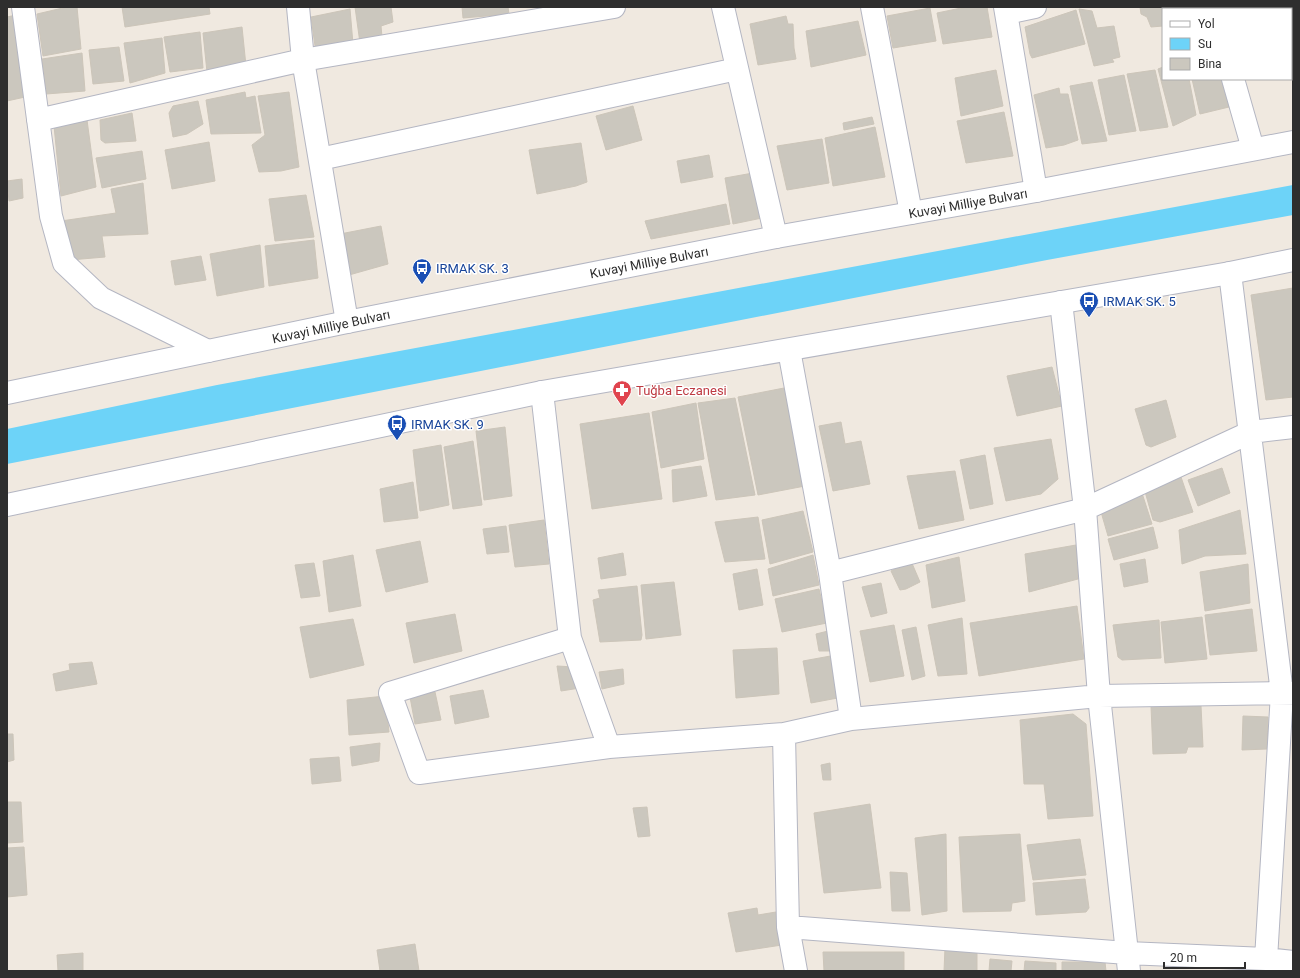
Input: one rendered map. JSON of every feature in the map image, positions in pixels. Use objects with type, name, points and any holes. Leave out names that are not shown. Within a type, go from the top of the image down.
[{"type":"street","points":[[23,7],[51,216],[64,263],[101,298],[208,351]]},
{"type":"street","points":[[298,7],[303,60],[347,322]]},
{"type":"street","points":[[38,120],[303,60],[614,7]]},
{"type":"street","points":[[723,7],[776,236]]},
{"type":"street","points":[[872,7],[911,213]]},
{"type":"street","points":[[1035,7],[1006,10],[1036,191]]},
{"type":"street","points":[[320,159],[737,69]]},
{"type":"street","points":[[1233,80],[1253,149]]},
{"type":"street","name":"Kuvayi Milliye Bulvarı","points":[[7,393],[347,322],[776,236],[1036,191],[1293,142]]},
{"type":"street","points":[[7,505],[542,392],[1230,273],[1293,260]]},
{"type":"street","points":[[1230,273],[1287,693],[1266,959]]},
{"type":"street","points":[[1061,302],[1085,509],[1099,696],[1128,962]]},
{"type":"street","points":[[789,350],[830,574],[851,719]]},
{"type":"street","points":[[542,392],[570,638],[609,747]]},
{"type":"street","points":[[830,574],[1085,509],[1251,432],[1293,427]]},
{"type":"street","points":[[570,638],[390,693],[419,773],[609,747],[784,734],[851,719],[1099,696],[1287,693]]},
{"type":"street","points":[[784,734],[788,927],[796,971]]},
{"type":"street","points":[[788,927],[1128,962],[1266,959],[1293,962]]},
{"type":"water","points":[[1293,185],[1293,215],[1047,260],[7,464],[7,429],[217,385]]},
{"type":"building","points":[[67,7],[77,7],[81,49],[43,56],[37,14]]},
{"type":"building","points":[[122,7],[209,7],[210,14],[125,27]]},
{"type":"building","points":[[355,7],[391,7],[393,22],[381,26],[382,37],[360,43]]},
{"type":"building","points":[[462,7],[508,7],[509,14],[463,18]]},
{"type":"building","points":[[966,7],[987,7],[992,37],[943,44],[937,13]]},
{"type":"building","points":[[1140,7],[1202,8],[1162,8],[1162,26],[1151,27],[1147,17],[1141,14]]},
{"type":"building","points":[[930,8],[936,41],[893,48],[887,16]]},
{"type":"building","points":[[350,9],[353,44],[316,53],[311,17]]},
{"type":"building","points":[[1079,9],[1092,11],[1097,28],[1114,26],[1120,57],[1112,59],[1114,62],[1094,66]]},
{"type":"building","points":[[1076,10],[1085,44],[1032,58],[1025,27]]},
{"type":"building","points":[[16,15],[34,95],[7,101],[7,17]]},
{"type":"building","points":[[786,16],[788,24],[793,24],[796,59],[758,65],[750,24]]},
{"type":"building","points":[[858,21],[866,55],[811,67],[806,31]]},
{"type":"building","points":[[242,27],[246,66],[207,72],[203,33]]},
{"type":"building","points":[[200,32],[203,68],[170,72],[164,37]]},
{"type":"building","points":[[162,38],[165,73],[130,83],[124,43]]},
{"type":"building","points":[[119,47],[124,81],[93,84],[89,50]]},
{"type":"building","points":[[82,53],[85,91],[46,94],[42,59]]},
{"type":"building","points":[[1162,67],[1162,80],[1189,80],[1196,115],[1173,126],[1158,69]]},
{"type":"building","points":[[996,70],[1003,106],[961,116],[955,78]]},
{"type":"building","points":[[1155,70],[1168,127],[1140,131],[1127,74]]},
{"type":"building","points":[[1124,75],[1136,131],[1109,135],[1098,80]]},
{"type":"building","points":[[1192,80],[1225,80],[1229,107],[1200,114]]},
{"type":"building","points":[[1092,82],[1107,141],[1082,144],[1070,86]]},
{"type":"building","points":[[1059,88],[1060,94],[1068,94],[1078,140],[1064,145],[1046,148],[1034,95]]},
{"type":"building","points":[[245,92],[246,98],[255,96],[261,133],[211,134],[206,100]]},
{"type":"building","points":[[289,92],[299,167],[281,171],[259,172],[252,145],[265,135],[258,96]]},
{"type":"building","points":[[198,101],[203,124],[187,134],[173,137],[169,113],[173,106]]},
{"type":"building","points":[[633,106],[642,140],[606,150],[596,116]]},
{"type":"building","points":[[1004,112],[1013,156],[966,163],[957,121]]},
{"type":"building","points":[[132,113],[136,141],[105,143],[101,140],[100,120]]},
{"type":"building","points":[[872,117],[874,124],[844,130],[843,123]]},
{"type":"building","points":[[87,120],[96,187],[61,196],[54,126]]},
{"type":"building","points":[[875,127],[885,177],[833,186],[825,138]]},
{"type":"building","points":[[822,139],[829,183],[787,190],[777,146]]},
{"type":"building","points":[[209,142],[215,181],[172,189],[165,150]]},
{"type":"building","points":[[581,143],[587,182],[576,186],[537,194],[529,150]]},
{"type":"building","points":[[142,151],[146,179],[102,188],[96,158]]},
{"type":"building","points":[[709,155],[713,177],[681,183],[677,161]]},
{"type":"building","points":[[753,173],[762,218],[733,224],[725,178]]},
{"type":"building","points":[[22,179],[23,198],[9,201],[7,181]]},
{"type":"building","points":[[143,183],[148,234],[102,236],[105,257],[70,260],[61,221],[116,213],[111,189]]},
{"type":"building","points":[[306,195],[314,237],[275,241],[269,199]]},
{"type":"building","points":[[726,204],[730,224],[651,239],[645,221]]},
{"type":"building","points":[[381,226],[388,264],[349,275],[340,234]]},
{"type":"building","points":[[314,240],[318,278],[269,286],[265,246]]},
{"type":"building","points":[[260,245],[264,287],[217,296],[210,254]]},
{"type":"building","points":[[201,256],[206,280],[175,285],[171,261]]},
{"type":"building","points":[[1293,288],[1293,397],[1266,400],[1251,295]]},
{"type":"building","points":[[1052,367],[1062,406],[1017,416],[1007,376]]},
{"type":"building","points":[[784,388],[805,486],[758,495],[738,397]]},
{"type":"building","points":[[735,398],[755,495],[716,500],[698,403]]},
{"type":"building","points":[[1166,400],[1176,437],[1151,447],[1146,445],[1135,409]]},
{"type":"building","points":[[696,403],[704,459],[661,468],[652,412]]},
{"type":"building","points":[[649,413],[662,499],[592,509],[580,424]]},
{"type":"building","points":[[841,422],[845,444],[861,441],[870,484],[833,491],[819,426]]},
{"type":"building","points":[[505,427],[512,496],[484,500],[476,431]]},
{"type":"building","points":[[1051,439],[1058,479],[1041,494],[1006,501],[994,448]]},
{"type":"building","points":[[473,441],[482,505],[453,509],[444,447]]},
{"type":"building","points":[[441,445],[449,505],[420,511],[413,450]]},
{"type":"building","points":[[985,455],[993,504],[970,509],[960,460]]},
{"type":"building","points":[[701,466],[707,496],[673,502],[672,470]]},
{"type":"building","points":[[1222,468],[1230,493],[1198,506],[1188,480]]},
{"type":"building","points":[[955,471],[964,520],[919,529],[907,476]]},
{"type":"building","points":[[1181,477],[1193,512],[1160,522],[1153,520],[1144,488]]},
{"type":"building","points":[[413,482],[418,518],[384,522],[380,489]]},
{"type":"building","points":[[1141,490],[1152,524],[1108,536],[1099,505]]},
{"type":"building","points":[[1240,510],[1246,554],[1205,556],[1182,564],[1179,530]]},
{"type":"building","points":[[803,511],[813,552],[770,564],[762,520]]},
{"type":"building","points":[[758,517],[765,559],[725,562],[715,522]]},
{"type":"building","points":[[544,520],[549,564],[515,567],[509,525]]},
{"type":"building","points":[[506,526],[509,552],[487,554],[483,529]]},
{"type":"building","points":[[1153,527],[1158,548],[1114,560],[1108,539]]},
{"type":"building","points":[[420,541],[428,582],[386,592],[376,550]]},
{"type":"building","points":[[1076,545],[1078,579],[1029,592],[1025,554]]},
{"type":"building","points":[[623,553],[626,575],[601,579],[598,558]]},
{"type":"building","points":[[353,555],[361,606],[329,612],[323,561]]},
{"type":"building","points":[[813,555],[819,585],[773,596],[768,569]]},
{"type":"building","points":[[959,557],[965,601],[932,608],[926,565]]},
{"type":"building","points":[[1145,559],[1148,582],[1124,587],[1120,564]]},
{"type":"building","points":[[911,561],[920,582],[906,589],[900,590],[891,571]]},
{"type":"building","points":[[314,563],[320,596],[301,598],[295,565]]},
{"type":"building","points":[[1248,564],[1250,603],[1205,611],[1200,572]]},
{"type":"building","points":[[757,569],[763,605],[739,610],[733,574]]},
{"type":"building","points":[[674,582],[681,635],[646,639],[641,585]]},
{"type":"building","points":[[881,583],[887,613],[871,617],[862,587]]},
{"type":"building","points":[[637,586],[642,635],[641,640],[600,642],[593,600],[600,598],[598,590]]},
{"type":"building","points":[[819,589],[827,623],[782,632],[775,599]]},
{"type":"building","points":[[1077,606],[1084,659],[979,676],[970,623]]},
{"type":"building","points":[[1252,609],[1257,651],[1210,655],[1205,615]]},
{"type":"building","points":[[455,614],[462,651],[414,663],[406,623]]},
{"type":"building","points":[[1202,617],[1207,659],[1165,663],[1161,622]]},
{"type":"building","points":[[962,618],[967,674],[938,676],[928,625]]},
{"type":"building","points":[[353,619],[364,665],[310,678],[300,627]]},
{"type":"building","points":[[1159,620],[1161,658],[1122,660],[1118,657],[1113,625]]},
{"type":"building","points":[[894,625],[904,676],[870,682],[860,631]]},
{"type":"building","points":[[916,627],[925,676],[912,680],[902,630]]},
{"type":"building","points":[[828,631],[832,651],[819,651],[816,634]]},
{"type":"building","points":[[777,648],[779,694],[736,698],[733,650]]},
{"type":"building","points":[[836,655],[843,697],[811,703],[803,661]]},
{"type":"building","points":[[92,662],[97,684],[56,691],[53,674],[70,670],[69,664]]},
{"type":"building","points":[[557,666],[574,667],[580,688],[561,691]]},
{"type":"building","points":[[623,669],[624,684],[602,689],[599,672]]},
{"type":"building","points":[[483,690],[489,717],[455,724],[450,696]]},
{"type":"building","points":[[435,692],[441,720],[415,724],[410,697]]},
{"type":"building","points":[[385,696],[389,732],[349,735],[347,700]]},
{"type":"building","points":[[1151,706],[1201,706],[1203,747],[1188,747],[1186,753],[1153,754]]},
{"type":"building","points":[[1073,714],[1086,724],[1093,816],[1048,819],[1044,784],[1024,784],[1020,720]]},
{"type":"building","points":[[1243,716],[1268,717],[1267,749],[1242,750]]},
{"type":"building","points":[[7,734],[13,734],[14,760],[7,762]]},
{"type":"building","points":[[380,743],[379,761],[352,766],[350,747]]},
{"type":"building","points":[[339,757],[341,781],[312,784],[310,759]]},
{"type":"building","points":[[830,763],[831,780],[823,780],[821,765]]},
{"type":"building","points":[[7,802],[21,802],[23,842],[7,843]]},
{"type":"building","points":[[870,804],[881,888],[824,893],[814,813]]},
{"type":"building","points":[[647,807],[650,836],[638,837],[633,808]]},
{"type":"building","points":[[946,834],[947,911],[922,915],[915,838]]},
{"type":"building","points":[[1020,834],[1025,901],[1012,903],[1011,911],[963,912],[959,837]]},
{"type":"building","points":[[1080,839],[1086,875],[1033,880],[1027,845]]},
{"type":"building","points":[[24,847],[27,895],[7,897],[7,848]]},
{"type":"building","points":[[890,872],[907,873],[910,911],[892,911]]},
{"type":"building","points":[[1085,879],[1089,908],[1086,912],[1036,915],[1033,883]]},
{"type":"building","points":[[757,908],[758,915],[776,912],[782,945],[736,952],[728,913]]},
{"type":"building","points":[[415,944],[419,971],[380,971],[377,950]]},
{"type":"building","points":[[945,948],[977,948],[977,971],[944,971]]},
{"type":"building","points":[[823,952],[904,952],[904,971],[824,971]]},
{"type":"building","points":[[83,953],[83,971],[58,971],[57,955]]},
{"type":"building","points":[[990,959],[1012,961],[1011,971],[989,971]]},
{"type":"building","points":[[1025,961],[1056,963],[1056,971],[1024,971]]},
{"type":"building","points":[[1062,962],[1105,962],[1106,971],[1062,971]]},
{"type":"place","name":"IRMAK SK. 3","points":[[422,285]]},
{"type":"place","name":"IRMAK SK. 5","points":[[1089,318]]},
{"type":"place","name":"Tuğba Eczanesi","points":[[622,407]]},
{"type":"place","name":"IRMAK SK. 9","points":[[397,441]]}]
